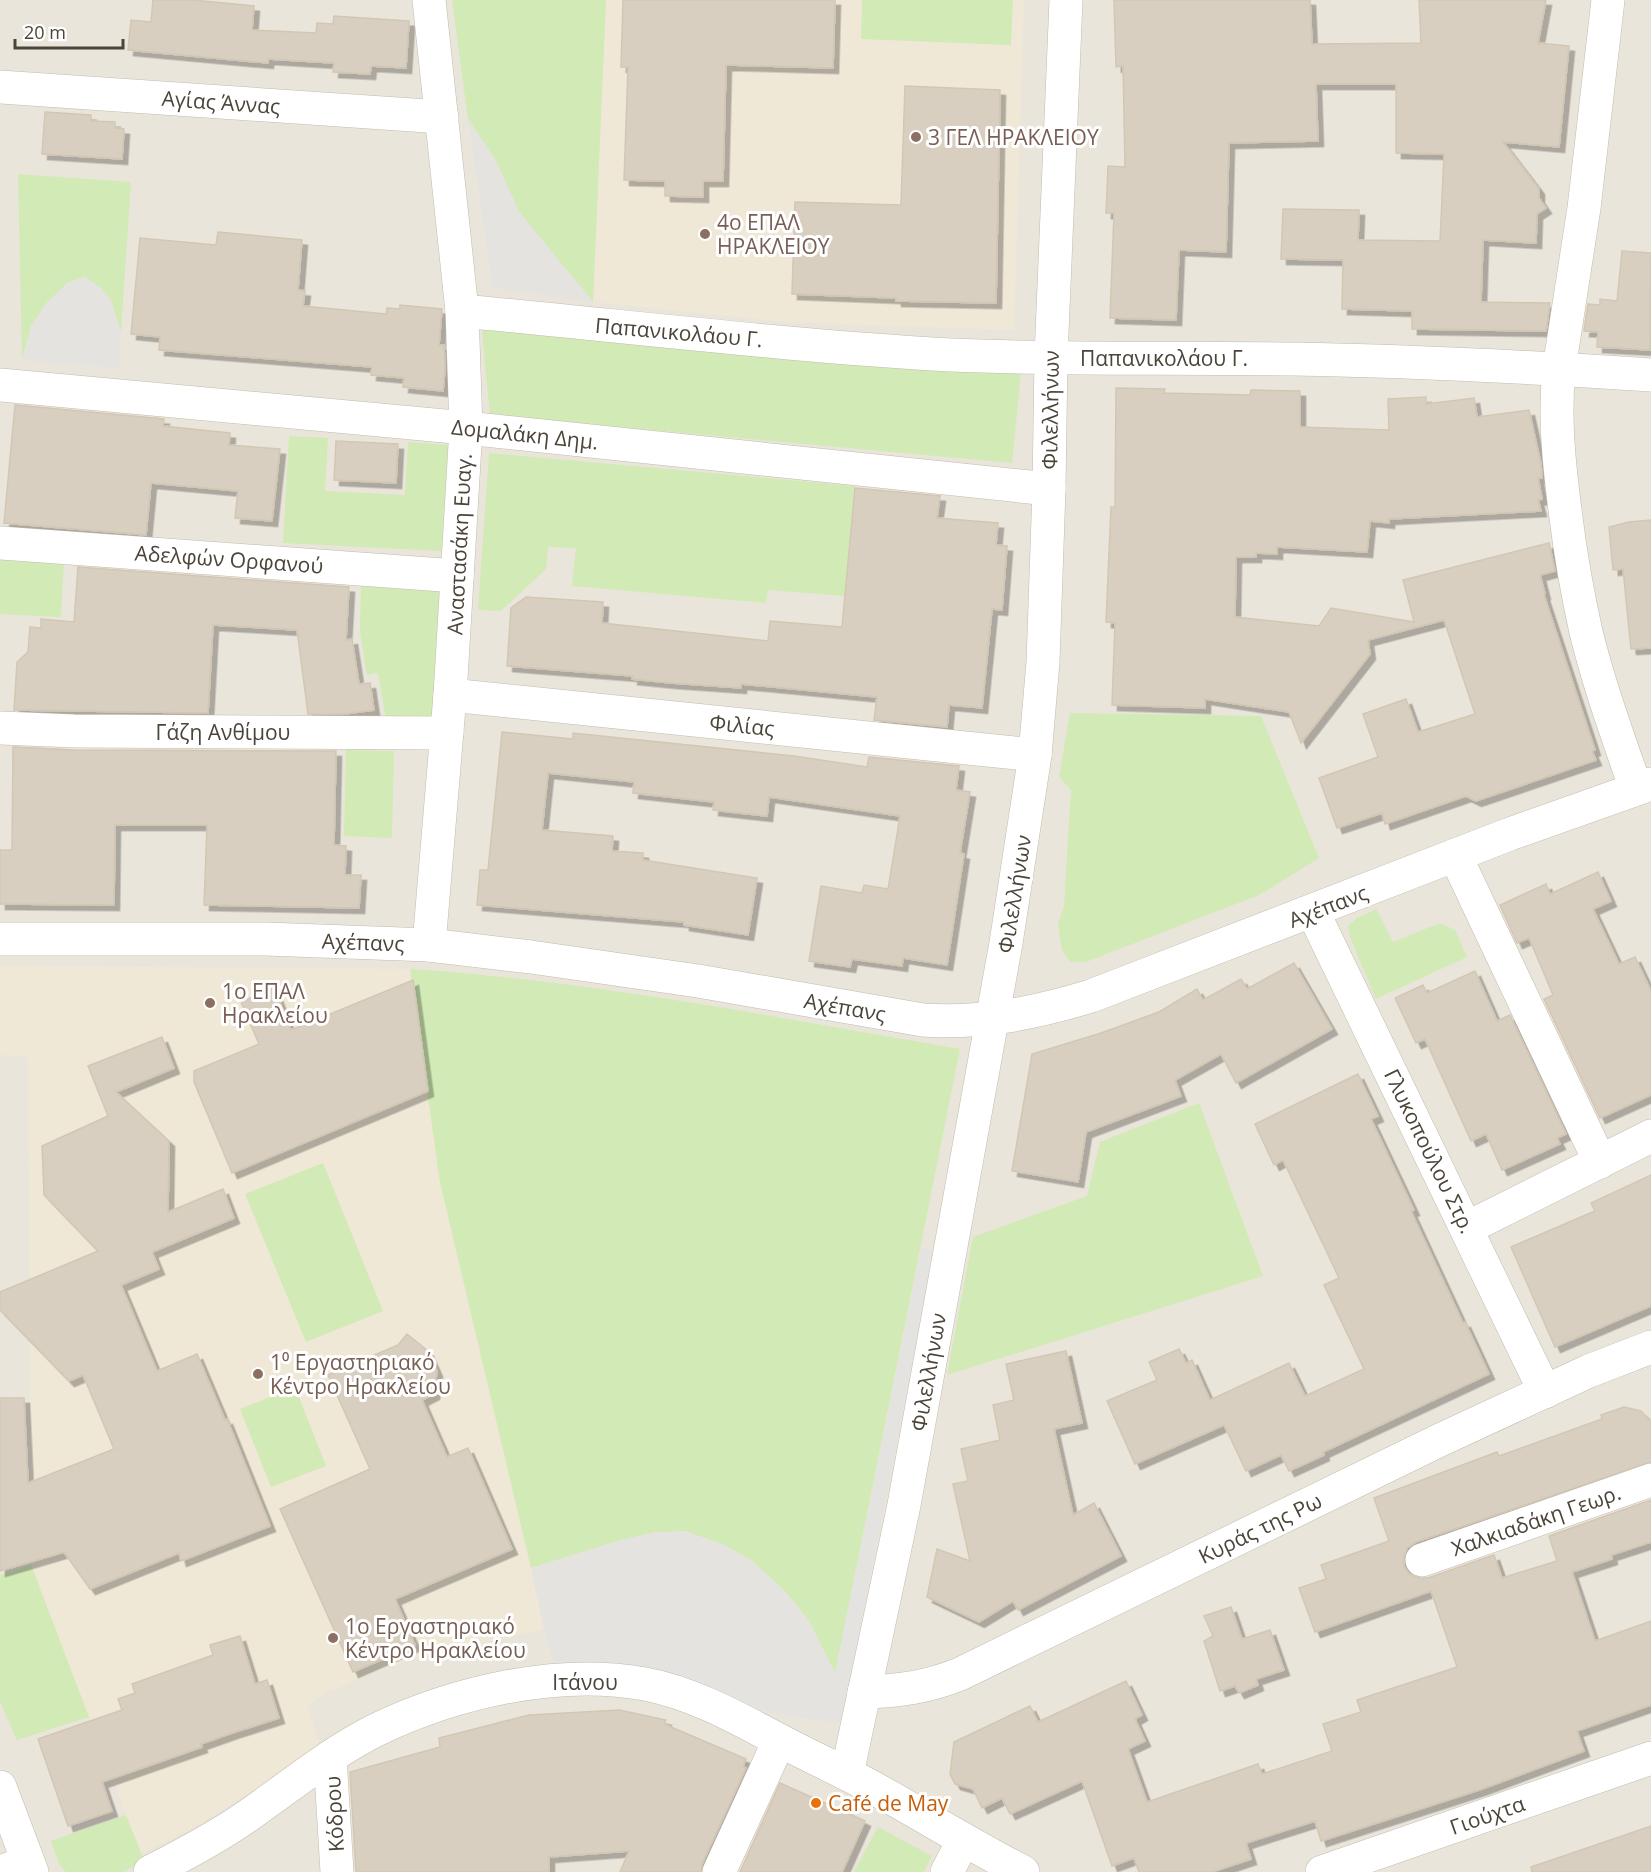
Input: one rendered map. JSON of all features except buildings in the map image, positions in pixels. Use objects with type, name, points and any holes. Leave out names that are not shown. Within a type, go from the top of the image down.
[{"type":"street","name":"Αναστασάκη Ευαγ.","points":[[429,0],[462,311],[466,428],[450,695],[429,945]]},
{"type":"street","name":"Φιλελλήνων","points":[[847,1774],[904,1505],[992,1019],[1035,754],[1043,662],[1049,489],[1050,357],[1066,0]]},
{"type":"street","points":[[1608,0],[1584,208],[1559,369],[1557,436],[1571,559],[1587,634],[1609,711],[1644,786]]},
{"type":"street","name":"Αγίας Άννας","points":[[0,87],[442,117]]},
{"type":"street","name":"Παπανικολάου Γ.","points":[[462,311],[840,347],[951,354],[1293,359],[1559,369],[1651,375]]},
{"type":"street","name":"Δομαλάκη Δημ.","points":[[0,385],[466,428],[1049,489]]},
{"type":"street","name":"Αδελφών Ορφανού","points":[[0,543],[457,576]]},
{"type":"street","name":"Φιλίας","points":[[450,695],[1035,754]]},
{"type":"street","name":"Γάζη Ανθίμου","points":[[0,728],[85,732],[447,733]]},
{"type":"street","name":"Αχέπανς","points":[[0,939],[277,939],[429,945],[698,981],[923,1020],[949,1022],[992,1019],[1035,1011],[1091,996],[1313,912],[1455,855],[1644,786]]},
{"type":"street","points":[[1455,855],[1600,1162]]},
{"type":"street","name":"Γλυκοπούλου Στρ.","points":[[1313,912],[1545,1392]]},
{"type":"street","points":[[1467,1228],[1651,1136]]},
{"type":"street","name":"Κυράς της Ρω","points":[[864,1692],[912,1689],[960,1674],[1357,1480],[1545,1392],[1649,1352]]},
{"type":"street","name":"Χαλκιαδάκη Γεωρ.","points":[[1422,1560],[1651,1480]]},
{"type":"street","name":"Ιτάνου","points":[[150,1872],[240,1821],[344,1747],[376,1730],[444,1704],[496,1691],[565,1679],[644,1684],[668,1689],[743,1720],[779,1741],[847,1774],[963,1841],[1023,1872]]},
{"type":"street","points":[[719,1872],[779,1741]]},
{"type":"street","name":"Κόδρου","points":[[330,1757],[337,1872]]},
{"type":"street","name":"Γιούχτα","points":[[1322,1872],[1651,1758]]},
{"type":"street","points":[[0,1787],[20,1869]]},
{"type":"street","points":[[947,1872],[963,1841]]},
{"type":"shaded area","points":[[0,0],[1651,0],[1651,1872],[0,1872]]},
{"type":"shaded area","points":[[606,0],[1024,0],[1014,330],[786,322],[593,302]]},
{"type":"shaded area","points":[[468,119],[496,161],[519,212],[593,302],[493,288]]},
{"type":"shaded area","points":[[85,277],[101,288],[110,298],[121,332],[119,368],[22,360],[31,326],[47,302],[68,282]]},
{"type":"shaded area","name":"1⁰ Εργαστηριακό Κέντρο Ηρακλείου","points":[[0,966],[411,969],[440,1182],[544,1629],[443,1651],[385,1668],[326,1693],[307,1705],[321,1748],[198,1825],[141,1854],[31,1565],[28,1057],[0,1055]]},
{"type":"shaded area","points":[[921,1248],[935,1251],[841,1724],[762,1711],[715,1691],[554,1664],[531,1568],[621,1540],[655,1532],[685,1531],[723,1544],[752,1561],[784,1590],[809,1621],[835,1673]]},
{"type":"green space","points":[[452,0],[606,0],[593,302],[519,212],[496,161],[468,119]]},
{"type":"green space","points":[[862,0],[1013,0],[1011,45],[861,39]]},
{"type":"green space","points":[[18,174],[131,182],[121,332],[110,298],[31,326],[22,360]]},
{"type":"green space","points":[[490,320],[1021,372],[1012,463],[490,415],[482,333]]},
{"type":"green space","points":[[289,436],[328,438],[325,491],[405,495],[408,442],[448,445],[443,551],[283,543]]},
{"type":"green space","points":[[489,453],[855,486],[845,596],[768,590],[766,603],[572,586],[576,548],[548,547],[546,569],[501,611],[478,610]]},
{"type":"green space","points":[[0,555],[64,558],[61,617],[0,614]]},
{"type":"green space","points":[[361,583],[440,589],[433,718],[386,719],[378,673],[367,675],[360,631]]},
{"type":"green space","points":[[1070,713],[1261,716],[1319,858],[1259,895],[1086,962],[1070,962],[1062,950],[1058,924],[1064,906],[1071,790],[1059,777]]},
{"type":"green space","points":[[346,750],[394,751],[392,838],[344,836]]},
{"type":"green space","points":[[1376,909],[1393,942],[1440,923],[1455,930],[1467,957],[1376,999],[1350,937],[1348,926],[1357,918]]},
{"type":"green space","points":[[410,969],[617,991],[960,1049],[835,1674],[809,1621],[784,1590],[752,1561],[621,1540],[531,1568],[440,1182]]},
{"type":"green space","points":[[1199,1103],[1263,1276],[947,1375],[973,1237],[1087,1196],[1100,1142]]},
{"type":"green space","points":[[323,1163],[383,1311],[306,1342],[245,1194]]},
{"type":"green space","points":[[295,1387],[326,1466],[271,1487],[240,1409]]},
{"type":"green space","points":[[31,1565],[89,1717],[17,1740],[0,1702],[0,1575]]},
{"type":"green space","points":[[126,1815],[144,1860],[123,1872],[66,1872],[59,1864],[51,1841]]},
{"type":"green space","points":[[878,1827],[932,1856],[924,1872],[854,1872]]},
{"type":"place","name":"3 ΓΕΛ ΗΡΑΚΛΕΙΟΥ","points":[[916,137]]},
{"type":"place","name":"4ο ΕΠΑΛ ΗΡΑΚΛΕΙΟΥ","points":[[705,234]]},
{"type":"place","name":"1ο ΕΠΑΛ Ηρακλείου","points":[[210,1003]]},
{"type":"place","name":"1⁰ Εργαστηριακό Κέντρο Ηρακλείου","points":[[258,1374]]},
{"type":"place","name":"1ο Εργαστηριακό Κέντρο Ηρακλείου","points":[[333,1638]]},
{"type":"place","name":"Café de May","points":[[816,1803]]}]
